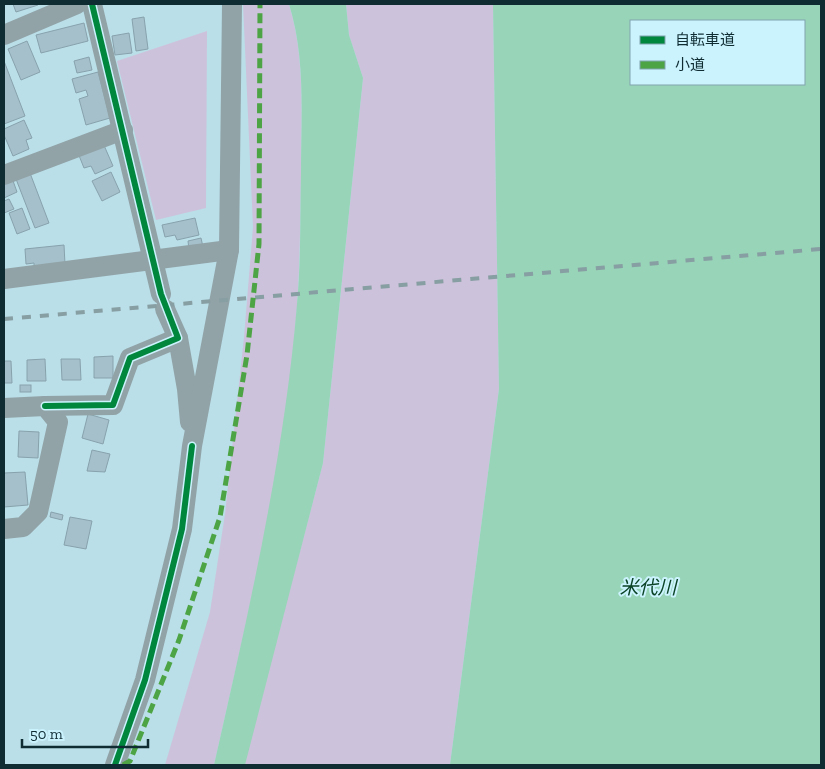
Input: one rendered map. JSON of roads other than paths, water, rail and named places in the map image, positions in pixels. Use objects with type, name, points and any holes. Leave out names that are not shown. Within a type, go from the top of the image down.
[{"type":"street","points":[[115,765],[145,680],[182,529],[192,446],[229,250],[232,4]]},
{"type":"street","points":[[4,35],[91,5],[123,130],[163,302],[178,338],[187,389],[192,446]]},
{"type":"street","points":[[4,175],[123,130]]},
{"type":"street","points":[[4,279],[229,250]]},
{"type":"street","points":[[4,408],[113,405],[130,358],[178,338]]},
{"type":"street","points":[[4,530],[24,527],[38,512],[58,422],[45,406]]},
{"type":"water","points":[[289,4],[346,4],[349,35],[363,78],[323,463],[245,765],[214,765],[252,594],[274,479],[291,362],[297,304],[300,239],[301,88],[298,46]]},
{"type":"water","name":"米代川","points":[[493,4],[821,4],[821,765],[450,765],[499,389]]},
{"type":"railway","points":[[4,319],[821,249]]}]
